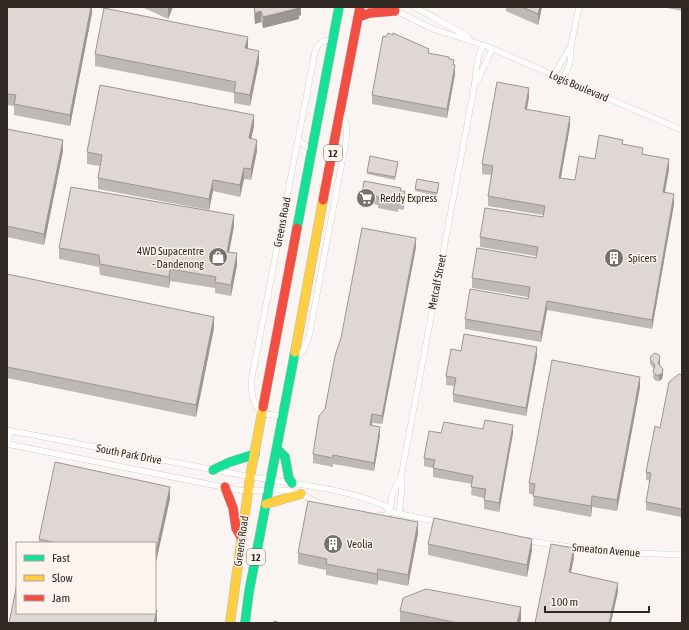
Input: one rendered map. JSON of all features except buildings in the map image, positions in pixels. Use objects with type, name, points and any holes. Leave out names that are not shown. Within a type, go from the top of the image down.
[{"type":"main road","name":"Greens Road","points":[[245,623],[249,592],[360,7]]},
{"type":"main road","points":[[358,17],[392,9]]},
{"type":"main road","name":"Greens Road","points":[[230,623],[250,477],[332,39],[336,10]]},
{"type":"main road","points":[[277,449],[285,457],[289,479],[292,483]]},
{"type":"main road","points":[[213,470],[230,462],[255,454]]},
{"type":"main road","points":[[225,487],[233,508],[236,528],[241,537]]},
{"type":"main road","points":[[266,504],[301,494]]},
{"type":"street","name":"Logis Boulevard","points":[[414,7],[436,18],[476,42]]},
{"type":"street","points":[[563,79],[570,63],[571,45],[579,7]]},
{"type":"street","name":"Logis Boulevard","points":[[392,9],[433,29],[476,42],[682,130]]},
{"type":"street","name":"Greens Road","points":[[262,413],[257,408],[252,389],[252,382],[315,52],[319,44],[323,41],[332,39]]},
{"type":"street","name":"Metcalf Street","points":[[390,512],[392,495],[401,476],[474,88],[478,58],[483,45]]},
{"type":"street","points":[[554,75],[571,45]]},
{"type":"street","name":"Metcalf Street","points":[[474,88],[492,49]]},
{"type":"street","points":[[298,140],[311,150]]},
{"type":"street","points":[[262,413],[282,416]]},
{"type":"street","points":[[7,443],[9,430]]},
{"type":"street","name":"South Park Drive","points":[[9,430],[271,480]]},
{"type":"street","name":"South Park Drive","points":[[7,443],[225,487],[248,491],[269,490]]},
{"type":"street","name":"Metcalf Street","points":[[399,514],[402,487],[401,476]]},
{"type":"street","points":[[271,480],[359,496],[383,504],[390,512]]},
{"type":"street","points":[[269,490],[281,490],[301,494],[330,508]]},
{"type":"street","points":[[368,516],[380,516],[390,512],[446,523]]},
{"type":"street","name":"Smeaton Avenue","points":[[516,538],[596,551],[682,555]]},
{"type":"traffic: fast","points":[[297,228],[339,7]]},
{"type":"traffic: fast","points":[[245,623],[249,592],[295,352]]},
{"type":"traffic: fast","points":[[277,449],[285,457],[289,479],[292,483]]},
{"type":"traffic: fast","points":[[213,470],[230,462],[255,454]]},
{"type":"traffic: slow","points":[[295,352],[323,200]]},
{"type":"traffic: slow","points":[[230,623],[250,477],[263,407]]},
{"type":"traffic: slow","points":[[266,504],[301,494]]},
{"type":"traffic: jam","points":[[323,200],[360,7]]},
{"type":"traffic: jam","points":[[358,17],[370,13],[395,11]]},
{"type":"traffic: jam","points":[[263,407],[297,228]]},
{"type":"traffic: jam","points":[[225,487],[233,508],[236,528],[241,537]]},
{"type":"place","name":"Reddy Express","points":[[366,198]]},
{"type":"place","name":"4WD Supacentre - Dandenong","points":[[218,257]]},
{"type":"place","name":"Spicers","points":[[614,258]]},
{"type":"place","name":"Veolia","points":[[333,544]]}]
